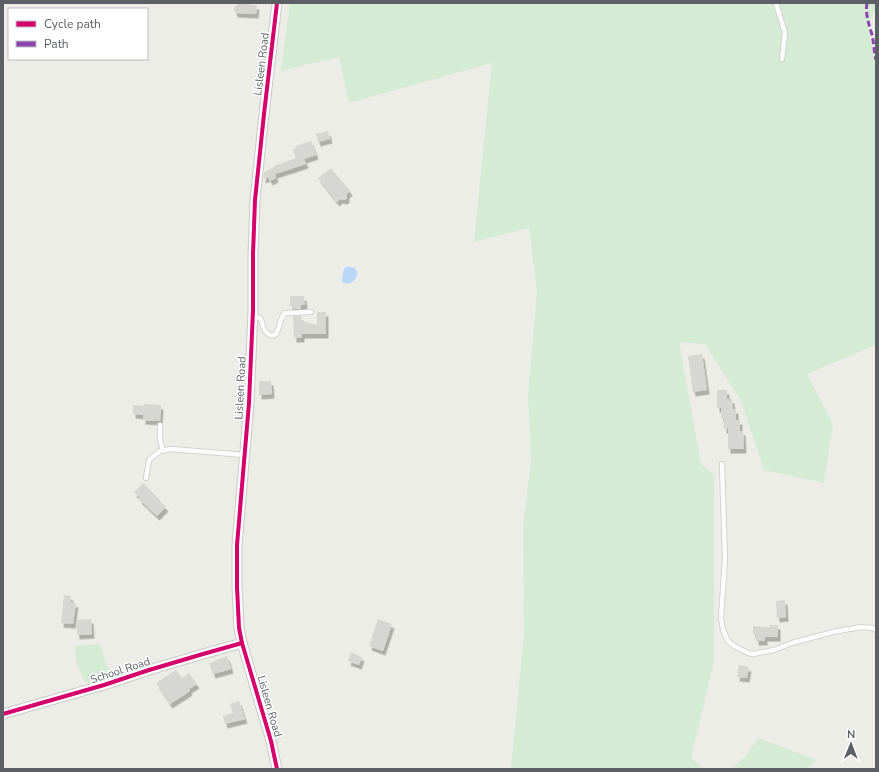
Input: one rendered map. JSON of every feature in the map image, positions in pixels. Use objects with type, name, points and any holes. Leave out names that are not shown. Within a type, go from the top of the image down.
[{"type":"street","name":"Lisleen Road","points":[[277,3],[255,200],[253,316],[249,403],[237,545],[239,628],[242,643],[271,741],[277,769]]},
{"type":"street","name":"School Road","points":[[3,714],[242,643]]},
{"type":"lane","points":[[776,3],[785,33],[782,59]]},
{"type":"lane","points":[[253,316],[260,318],[265,332],[272,336],[279,330],[280,320],[285,313],[311,312]]},
{"type":"lane","points":[[160,425],[160,440],[163,450]]},
{"type":"lane","points":[[146,478],[149,460],[163,450],[171,449],[245,455]]},
{"type":"lane","points":[[722,464],[725,559],[721,618],[723,630],[728,640],[734,646],[748,653],[754,654],[774,650],[792,643],[833,632],[861,627],[873,628],[876,630]]},
{"type":"green space","points":[[290,3],[876,3],[876,7],[868,25],[876,67],[876,345],[807,374],[833,424],[824,483],[764,470],[740,399],[705,344],[679,342],[701,464],[714,475],[714,662],[691,757],[703,769],[511,769],[524,632],[523,527],[531,463],[528,394],[537,292],[529,228],[474,242],[492,63],[349,103],[339,57],[281,71]]},
{"type":"green space","points":[[100,644],[111,678],[89,683],[84,681],[77,663],[74,646]]},
{"type":"green space","points":[[758,738],[817,760],[806,769],[731,769],[746,756]]},
{"type":"water","points":[[345,267],[352,267],[356,269],[357,273],[354,280],[347,284],[342,282]]},
{"type":"building","points":[[240,3],[257,5],[256,14],[236,13],[234,11],[234,7]]},
{"type":"building","points":[[328,131],[330,139],[318,142],[316,134]]},
{"type":"building","points":[[311,141],[316,155],[304,159],[306,164],[275,174],[276,178],[270,181],[268,177],[263,179],[264,172],[274,166],[296,158],[293,150],[296,146]]},
{"type":"building","points":[[331,168],[350,191],[345,200],[340,199],[337,202],[318,178]]},
{"type":"building","points":[[290,296],[304,296],[305,305],[301,305],[301,309],[293,309],[293,306],[290,306]]},
{"type":"building","points":[[317,312],[326,312],[326,334],[302,334],[302,338],[294,338],[293,316],[301,316],[301,321],[317,325]]},
{"type":"building","points":[[702,354],[707,390],[693,392],[688,356]]},
{"type":"building","points":[[259,381],[271,381],[272,394],[259,395]]},
{"type":"building","points":[[717,390],[727,390],[727,399],[732,399],[733,409],[736,409],[736,420],[740,420],[740,431],[743,431],[744,449],[728,449],[728,429],[724,429],[724,418],[721,418],[721,408],[717,408]]},
{"type":"building","points":[[144,404],[161,405],[160,421],[143,420],[143,415],[133,414],[133,405],[144,406]]},
{"type":"building","points":[[143,483],[166,507],[157,516],[139,499],[140,498],[134,492]]},
{"type":"building","points":[[64,595],[71,596],[70,602],[76,603],[73,624],[61,623]]},
{"type":"building","points":[[785,600],[786,617],[777,618],[776,601]]},
{"type":"building","points":[[91,619],[92,634],[77,635],[76,620]]},
{"type":"building","points":[[378,619],[392,624],[383,651],[369,646]]},
{"type":"building","points":[[770,625],[778,625],[778,637],[765,637],[765,641],[756,641],[756,634],[753,634],[753,626],[770,627]]},
{"type":"building","points":[[351,652],[362,657],[359,665],[348,661]]},
{"type":"building","points":[[227,656],[231,669],[213,674],[209,663]]},
{"type":"building","points":[[739,665],[749,667],[747,678],[737,677]]},
{"type":"building","points":[[176,670],[182,678],[189,673],[197,684],[189,689],[190,691],[170,704],[156,683]]},
{"type":"building","points":[[239,701],[245,719],[225,724],[223,716],[233,713],[230,704]]},
{"type":"marked path","points":[[867,3],[867,15],[873,38],[876,60]]},
{"type":"cycle path","points":[[277,3],[255,200],[253,310],[249,403],[237,545],[237,587],[239,628],[242,643],[271,741],[277,769]]},
{"type":"cycle path","points":[[3,714],[242,643]]}]
